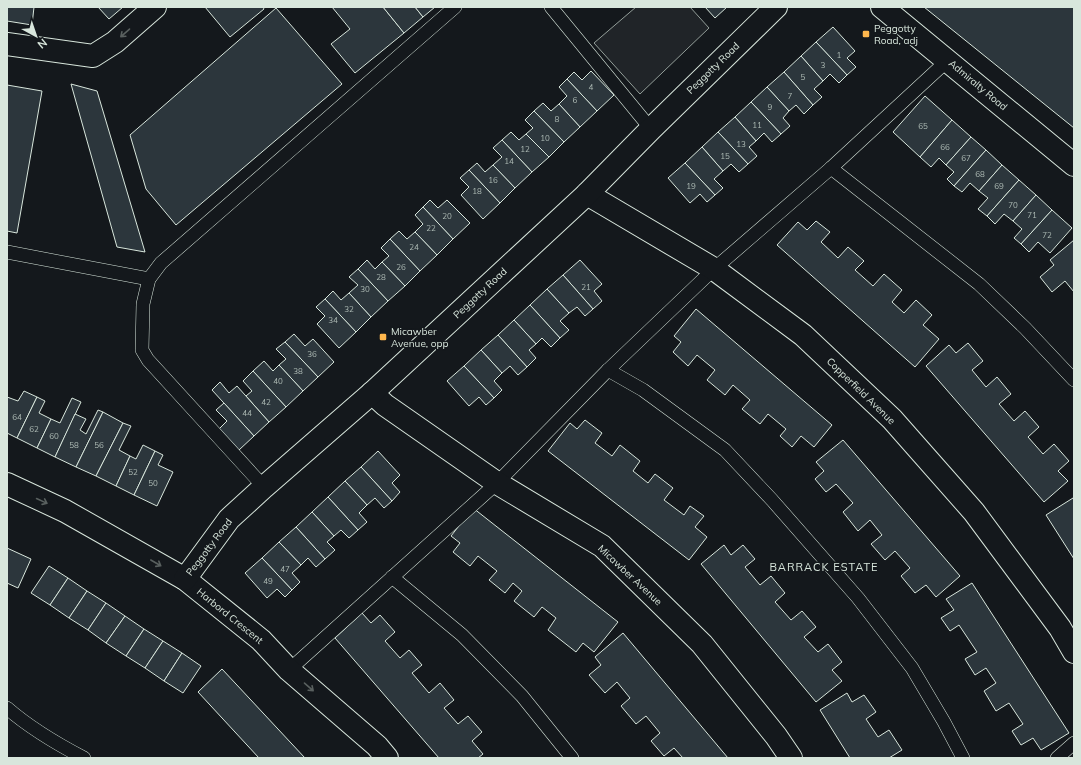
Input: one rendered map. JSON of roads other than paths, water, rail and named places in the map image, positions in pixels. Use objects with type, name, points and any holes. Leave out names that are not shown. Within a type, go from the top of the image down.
[{"type":"street","points":[[7,44],[93,56],[115,42],[155,7]]},
{"type":"street","name":"Peggotty Road","points":[[185,579],[229,519],[372,393],[587,194],[651,128],[776,7]]},
{"type":"street","name":"Admiralty Road","points":[[882,7],[1074,164]]},
{"type":"street","name":"Copperfield Avenue","points":[[587,194],[714,269],[803,335],[892,419],[974,512],[1060,628],[1074,652]]},
{"type":"street","name":"Micawber Avenue","points":[[372,393],[385,405],[497,483],[602,546],[702,644],[776,736],[791,758]]},
{"type":"street","name":"Harbord Crescent","points":[[7,484],[65,511],[185,579],[261,640],[289,670],[377,746],[387,758]]},
{"type":"lane","points":[[264,487],[148,360],[142,350],[143,304],[149,279],[161,263],[455,7]]},
{"type":"lane","points":[[551,7],[651,128]]},
{"type":"lane","points":[[289,670],[497,483],[608,370],[714,269],[831,168],[948,60]]},
{"type":"lane","points":[[831,168],[978,284],[1025,328],[1074,380]]},
{"type":"lane","points":[[7,252],[149,279]]},
{"type":"lane","points":[[608,370],[643,390],[725,450],[772,500],[858,598],[912,668],[944,722],[963,758]]},
{"type":"lane","points":[[392,577],[462,635],[522,696],[572,758]]},
{"type":"lane","points":[[7,708],[21,720],[84,758]]},
{"type":"lane","points":[[1057,758],[1074,743]]},
{"type":"place","name":"Peggotty Road, adj","points":[[866,34]]},
{"type":"place","name":"Micawber Avenue, opp","points":[[383,337]]},
{"type":"district","name":"BARRACK ESTATE","points":[[824,567]]}]
